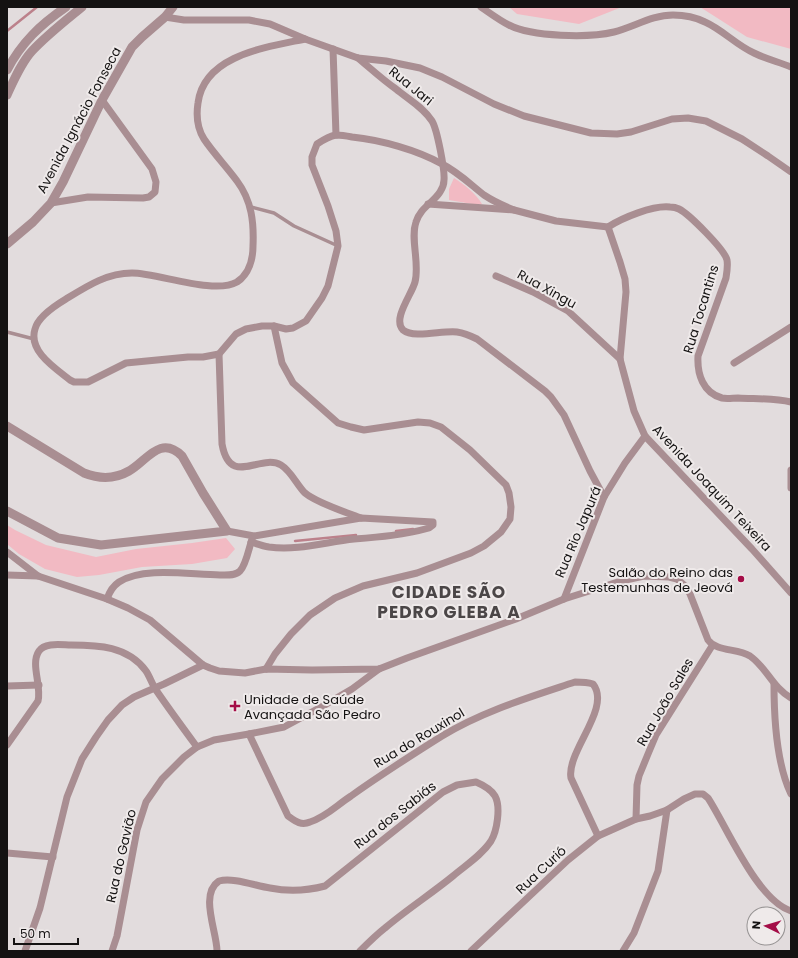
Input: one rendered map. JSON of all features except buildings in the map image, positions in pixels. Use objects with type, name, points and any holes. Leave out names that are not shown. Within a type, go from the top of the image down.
[{"type":"street","points":[[7,70],[23,44],[50,18],[66,7]]},
{"type":"street","points":[[7,95],[23,65],[32,52],[58,26],[82,7]]},
{"type":"street","name":"Avenida Ignácio Fonseca","points":[[7,244],[33,222],[51,203],[63,182],[102,100],[132,47],[173,7]]},
{"type":"street","points":[[480,7],[510,26],[523,30],[540,33],[580,35],[615,32],[658,17],[672,15],[690,17],[706,22],[734,42],[754,53],[791,67]]},
{"type":"street","points":[[164,16],[184,20],[249,20],[270,24],[305,39],[358,58],[386,60],[420,68],[442,77],[494,104],[524,116],[591,133],[617,134],[631,132],[672,118],[688,118],[706,121],[742,139],[791,172]]},
{"type":"street","points":[[305,39],[265,48],[231,59],[216,70],[205,82],[199,94],[197,114],[199,128],[205,140],[237,180],[251,207],[254,229],[253,254],[249,269],[237,282],[227,285],[206,285],[132,273],[109,276],[97,281],[57,304],[38,322],[34,330],[34,339],[41,355],[70,380],[74,382],[88,382],[126,363],[181,357],[203,357],[219,354],[236,334],[246,329],[262,326],[274,326],[286,329],[293,328],[306,320],[313,312],[328,286],[338,246],[336,231],[312,165],[312,157],[317,144],[336,135],[359,137],[383,142],[426,157],[459,174],[484,195],[514,210],[556,221],[608,228]]},
{"type":"street","points":[[333,49],[336,135]]},
{"type":"street","name":"Rua Jari","points":[[358,58],[395,89],[417,104],[427,114],[435,129],[442,164],[444,180],[442,187],[434,200],[428,204],[417,217],[415,224],[415,281],[400,315],[400,326],[403,330],[410,333],[420,334],[457,332],[477,339],[545,391],[558,406],[564,416],[590,471],[604,496]]},
{"type":"street","points":[[51,203],[88,198],[143,198],[149,197],[155,192],[156,182],[152,169],[102,100]]},
{"type":"street","points":[[428,204],[514,210]]},
{"type":"street","name":"Rua Tocantins","points":[[608,228],[616,222],[658,206],[678,208],[686,214],[725,254],[728,268],[726,278],[698,356],[697,365],[701,381],[712,393],[722,398],[771,399],[791,402]]},
{"type":"street","name":"Avenida Joaquim Teixeira","points":[[608,228],[625,279],[626,292],[620,359],[634,411],[645,436],[752,549],[791,593]]},
{"type":"street","name":"Rua Xingu","points":[[496,276],[533,292],[568,311],[620,359]]},
{"type":"street","points":[[266,669],[275,654],[291,634],[310,615],[335,598],[363,586],[417,573],[471,554],[484,546],[501,532],[510,519],[511,507],[506,485],[470,450],[441,427],[430,423],[418,422],[364,430],[338,423],[293,384],[282,363],[274,326]]},
{"type":"street","points":[[734,363],[791,327]]},
{"type":"street","points":[[219,354],[222,444],[224,452],[230,463],[242,467],[268,463],[281,465],[310,496],[361,518]]},
{"type":"street","points":[[7,426],[84,473],[94,477],[109,477],[127,472],[158,449],[165,448],[177,451],[182,456],[227,531]]},
{"type":"street","name":"Rua Rio Japurá","points":[[564,599],[604,496],[624,463],[645,436]]},
{"type":"street","points":[[791,470],[791,488]]},
{"type":"street","points":[[7,512],[58,538],[101,545],[227,531],[252,539],[269,547],[283,548],[391,536],[429,528],[433,525],[433,522],[361,518],[252,539]]},
{"type":"street","points":[[106,600],[111,590],[118,582],[151,573],[212,575],[236,574],[243,566],[252,539]]},
{"type":"street","points":[[7,552],[38,576]]},
{"type":"street","points":[[7,575],[38,576],[128,608],[150,620],[203,665],[230,672],[245,673],[266,669],[380,669],[516,619],[564,599],[621,581],[644,576],[669,577],[677,579],[685,586],[690,594],[708,640],[712,646],[748,655],[759,664],[774,684],[791,698]]},
{"type":"street","points":[[7,745],[38,702],[40,695],[36,658],[40,649],[45,646],[55,644],[106,647],[120,651],[138,662],[146,671],[155,688],[197,747]]},
{"type":"street","name":"Rua João Sales","points":[[636,819],[637,785],[639,776],[656,735],[712,646]]},
{"type":"street","points":[[25,951],[40,908],[67,796],[82,758],[108,720],[122,705],[134,697],[203,665]]},
{"type":"street","name":"Rua do Gavião","points":[[112,951],[117,936],[137,830],[146,802],[162,779],[184,757],[197,747],[214,740],[279,728],[295,722],[352,689],[380,669]]},
{"type":"street","name":"Rua do Rouxinol","points":[[249,734],[288,816],[296,822],[302,824],[309,823],[325,815],[350,796],[444,735],[483,714],[575,682],[584,681],[593,684],[599,694],[587,732],[571,765],[570,772],[571,778],[598,836]]},
{"type":"street","points":[[774,684],[774,716],[782,774],[791,794]]},
{"type":"street","points":[[7,686],[39,685]]},
{"type":"street","name":"Rua dos Sabiás","points":[[218,951],[217,939],[210,908],[210,895],[212,888],[219,881],[230,880],[271,889],[295,891],[310,890],[325,886],[443,792],[457,785],[468,783],[476,782],[482,785],[495,797],[497,804],[498,819],[491,841],[480,854],[438,888],[384,928],[360,951]]},
{"type":"street","name":"Rua Curió","points":[[471,951],[568,860],[598,836],[636,819],[667,810],[684,798],[695,794],[703,794],[708,798],[751,873],[771,897],[786,909],[791,911]]},
{"type":"street","points":[[623,951],[634,933],[658,871],[667,810]]},
{"type":"street","points":[[7,853],[53,858]]},
{"type":"lane","points":[[251,207],[274,214],[294,226],[338,246]]},
{"type":"lane","points":[[7,332],[34,339]]},
{"type":"shaded area","points":[[509,7],[622,7],[579,24],[517,14]]},
{"type":"shaded area","points":[[700,7],[791,7],[791,49],[747,37]]},
{"type":"shaded area","points":[[454,178],[470,190],[482,204],[478,205],[449,200],[449,189]]},
{"type":"shaded area","points":[[7,525],[46,545],[96,557],[136,549],[226,538],[235,549],[227,558],[192,564],[142,567],[99,575],[77,577],[45,569],[19,554],[7,544]]},
{"type":"waterway","points":[[7,31],[37,7]]},
{"type":"waterway","points":[[396,531],[413,529]]},
{"type":"waterway","points":[[295,541],[356,535]]},
{"type":"place","name":"Salão do Reino das Testemunhas de Jeová","points":[[741,579]]},
{"type":"place","name":"Unidade de Saúde Avançada São Pedro","points":[[235,706]]},
{"type":"district","name":"CIDADE SÃO PEDRO GLEBA A","points":[[449,602]]}]
